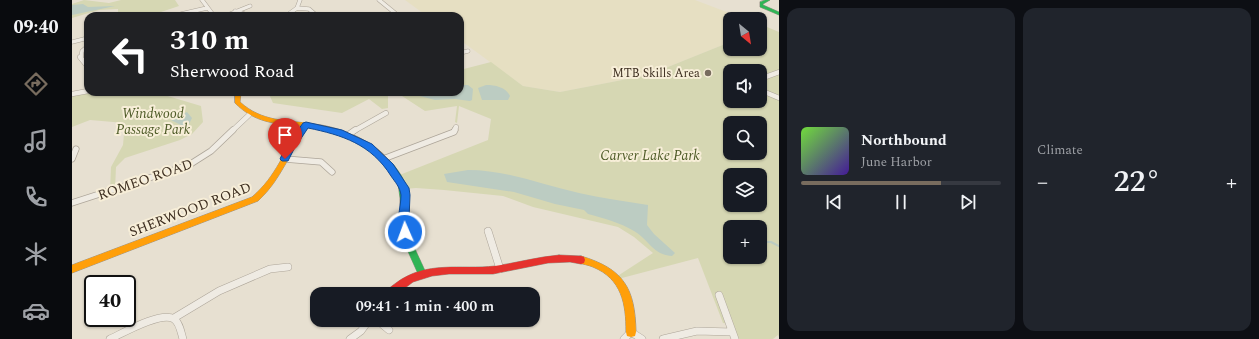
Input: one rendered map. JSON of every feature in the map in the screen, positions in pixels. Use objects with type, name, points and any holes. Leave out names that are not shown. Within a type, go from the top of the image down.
[{"type":"street","points":[[202,0],[209,12]]},
{"type":"street","points":[[292,12],[297,8],[300,0]]},
{"type":"street","points":[[379,0],[395,12]]},
{"type":"street","points":[[768,0],[761,4],[761,6],[779,14]]},
{"type":"street","points":[[235,11],[250,6]]},
{"type":"street","points":[[190,12],[207,8]]},
{"type":"street","points":[[297,8],[309,9],[312,12]]},
{"type":"street","points":[[72,42],[84,39]]},
{"type":"street","points":[[84,49],[80,57],[84,62]]},
{"type":"street","points":[[464,52],[468,51]]},
{"type":"street","points":[[767,76],[779,72]]},
{"type":"street","points":[[72,94],[84,92]]},
{"type":"street","points":[[767,93],[779,98]]},
{"type":"street","points":[[236,96],[242,110],[249,115],[263,119],[327,128],[369,146],[383,159],[397,176],[404,188],[406,195],[404,219],[405,232],[422,273]]},
{"type":"street","points":[[348,136],[366,123],[386,113]]},
{"type":"street","name":"ROMEO ROAD","points":[[72,203],[189,165],[208,153],[249,115]]},
{"type":"street","name":"SHERWOOD ROAD","points":[[72,269],[256,199],[273,183],[290,148],[306,125]]},
{"type":"street","points":[[383,159],[454,132],[456,126]]},
{"type":"street","points":[[72,159],[76,149]]},
{"type":"street","points":[[285,159],[321,162],[332,172]]},
{"type":"street","points":[[488,231],[500,269]]},
{"type":"street","points":[[398,287],[406,280],[431,271],[500,269],[560,258],[584,261],[603,266],[618,279],[628,297],[631,310],[631,332],[624,339]]},
{"type":"street","points":[[110,339],[159,318],[174,318],[220,291],[270,269],[288,267]]},
{"type":"street","points":[[719,295],[734,336]]},
{"type":"street","points":[[174,318],[179,325],[183,339]]},
{"type":"street","points":[[350,339],[363,327]]},
{"type":"street","points":[[385,327],[389,330]]},
{"type":"street","points":[[663,339],[692,330],[701,329],[734,336]]},
{"type":"street","points":[[631,332],[642,339]]},
{"type":"shaded area","points":[[405,0],[695,0],[727,12],[723,12],[723,45],[648,75],[560,92],[523,86],[464,43],[464,12],[422,12]]},
{"type":"shaded area","points":[[83,4],[88,7],[115,6],[72,15],[72,5]]},
{"type":"shaded area","points":[[464,85],[468,85],[473,89],[472,100],[470,101],[455,99],[435,100],[420,96],[464,96]]},
{"type":"shaded area","points":[[486,85],[496,86],[506,90],[510,96],[508,100],[482,100],[478,88]]},
{"type":"shaded area","points":[[187,112],[192,118],[189,124],[183,126],[171,120]]},
{"type":"shaded area","points":[[468,170],[497,172],[579,193],[648,205],[647,225],[654,234],[675,253],[672,256],[660,253],[629,228],[588,214],[584,210],[555,204],[514,192],[447,182],[444,174]]},
{"type":"green space","points":[[84,0],[109,3],[121,0],[175,0],[179,6],[161,12],[118,12],[118,9],[99,10],[84,12],[84,14],[72,18],[72,4]]},
{"type":"green space","name":"Carver Lake Park","points":[[767,27],[779,32],[779,337],[778,335],[773,339],[735,339],[729,324],[723,323],[698,258],[618,279],[616,277],[653,253],[634,237],[618,227],[533,207],[503,196],[416,188],[404,189],[397,176],[488,140],[491,119],[459,106],[457,123],[455,122],[457,106],[425,111],[402,96],[464,96],[464,69],[491,62],[523,86],[560,92],[648,75],[723,45],[723,56],[767,56]]},
{"type":"green space","name":"Windwood Passage Park","points":[[84,92],[84,96],[168,96],[201,106],[203,122],[192,134],[180,140],[125,158],[116,167],[115,190],[110,191],[111,167],[123,145],[125,123],[90,120],[72,127],[72,94]]},
{"type":"green space","name":"Carver Lake Park","points":[[270,96],[388,96],[388,108],[382,109],[369,99],[342,113],[273,103]]},
{"type":"waterway","points":[[767,242],[771,242],[779,246]]},
{"type":"traffic: fast","points":[[768,0],[761,3],[761,6],[779,14]]},
{"type":"traffic: fast","points":[[390,165],[402,183],[404,191],[404,220],[406,236],[422,273]]},
{"type":"traffic: slow","points":[[238,96],[237,102],[256,116],[267,120],[316,126],[345,133],[369,147],[390,165]]},
{"type":"traffic: slow","points":[[72,269],[255,199],[271,183],[293,144],[306,125]]},
{"type":"traffic: slow","points":[[581,260],[605,269],[621,285],[629,306],[631,332]]},
{"type":"traffic: jam","points":[[399,287],[409,279],[418,275],[432,272],[449,270],[493,270],[548,260],[581,260]]},
{"type":"place","name":"MTB Skills Area","points":[[708,73]]},
{"type":"route","points":[[285,159],[290,148],[306,125],[323,127],[339,132],[359,140],[369,146],[390,166],[404,188],[406,195],[404,219],[405,232]]}]
